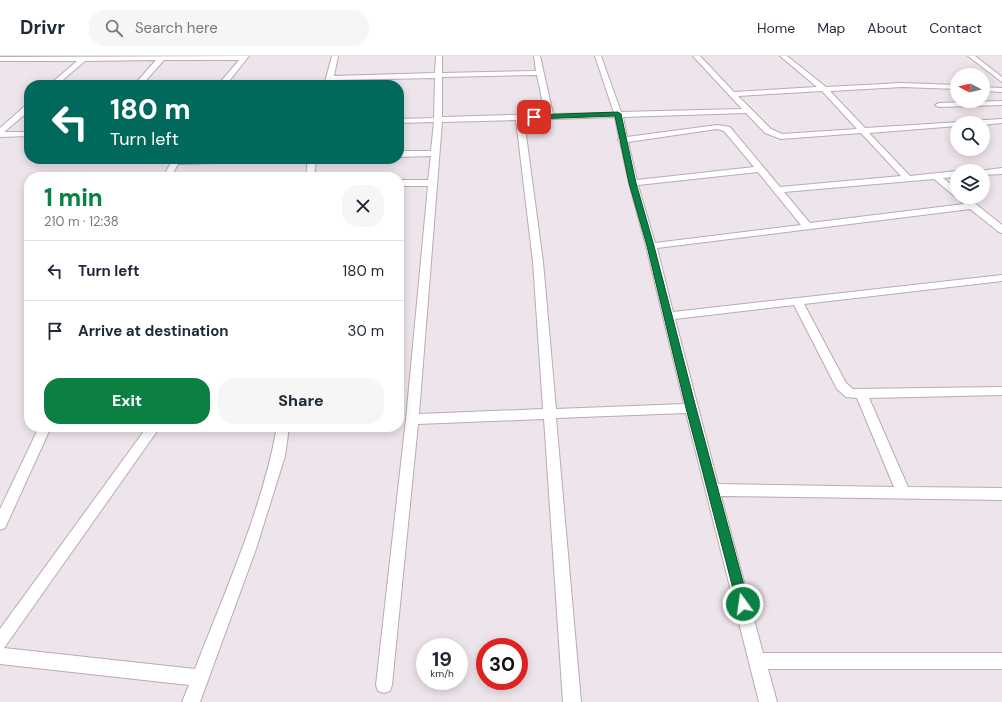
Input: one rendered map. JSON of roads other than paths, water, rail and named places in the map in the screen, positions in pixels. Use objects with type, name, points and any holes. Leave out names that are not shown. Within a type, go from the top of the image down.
[{"type":"street","points":[[329,80],[335,56]]},
{"type":"street","points":[[384,685],[412,418],[433,183],[438,120],[439,56]]},
{"type":"street","points":[[537,56],[549,116]]},
{"type":"street","points":[[598,56],[618,114],[622,140],[651,246],[691,408],[714,490],[768,702]]},
{"type":"street","points":[[696,56],[768,132],[781,136],[950,125]]},
{"type":"street","points":[[783,56],[790,56]]},
{"type":"street","points":[[783,56],[824,89],[908,179]]},
{"type":"street","points":[[971,56],[1002,80]]},
{"type":"street","points":[[0,59],[245,57]]},
{"type":"street","points":[[226,80],[245,57]]},
{"type":"street","points":[[59,80],[83,58]]},
{"type":"street","points":[[142,80],[162,58]]},
{"type":"street","points":[[991,72],[1002,72]]},
{"type":"street","points":[[360,80],[438,75],[540,73]]},
{"type":"street","points":[[732,94],[902,85],[950,87]]},
{"type":"street","points":[[990,89],[1002,90]]},
{"type":"street","points":[[939,105],[1002,103]]},
{"type":"street","points":[[0,134],[24,111]]},
{"type":"street","points":[[404,122],[549,116],[748,111]]},
{"type":"street","points":[[520,117],[538,262],[572,702]]},
{"type":"street","points":[[990,122],[1002,121]]},
{"type":"street","points":[[622,140],[723,128],[730,132],[808,227]]},
{"type":"street","points":[[0,134],[24,134]]},
{"type":"street","points":[[404,154],[435,153]]},
{"type":"street","points":[[633,183],[761,169]]},
{"type":"street","points":[[990,172],[1002,171]]},
{"type":"street","points":[[777,190],[950,175]]},
{"type":"street","points":[[936,176],[950,188]]},
{"type":"street","points":[[404,183],[433,183]]},
{"type":"street","points":[[970,204],[1002,230]]},
{"type":"street","points":[[651,246],[972,206]]},
{"type":"street","points":[[668,316],[1002,278]]},
{"type":"street","points":[[798,302],[841,386],[850,394],[1002,391]]},
{"type":"street","points":[[861,394],[904,493]]},
{"type":"street","points":[[412,418],[691,408]]},
{"type":"street","points":[[0,524],[43,432]]},
{"type":"street","points":[[0,642],[150,432]]},
{"type":"street","points":[[191,702],[249,549],[278,456],[282,432]]},
{"type":"street","points":[[714,490],[1002,494]]},
{"type":"street","points":[[0,656],[200,678]]},
{"type":"street","points":[[757,661],[1002,661]]}]
